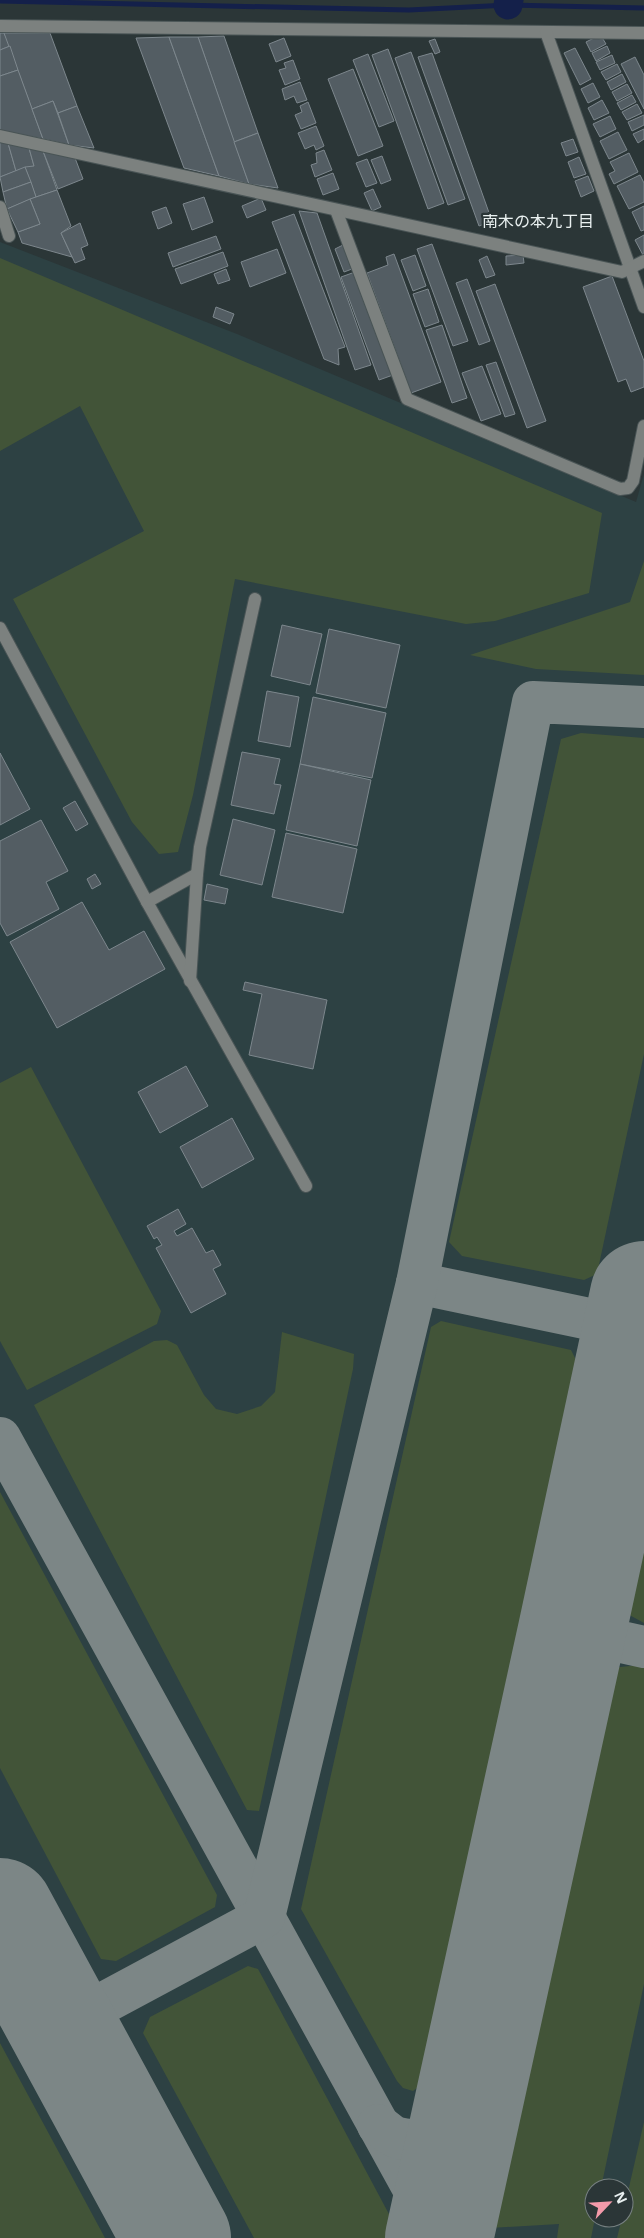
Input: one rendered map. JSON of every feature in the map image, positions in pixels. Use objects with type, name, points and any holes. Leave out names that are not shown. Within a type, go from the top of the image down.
[{"type":"street","points":[[0,26],[644,33]]},
{"type":"street","points":[[546,32],[644,307]]},
{"type":"street","points":[[0,136],[622,272],[644,262]]},
{"type":"street","points":[[0,207],[9,236]]},
{"type":"street","points":[[336,210],[407,399],[620,489],[628,488],[633,481],[644,426]]},
{"type":"street","points":[[190,981],[197,874],[202,837],[255,599]]},
{"type":"street","points":[[0,628],[190,981],[306,1186]]},
{"type":"street","points":[[147,902],[197,874]]},
{"type":"shaded area","points":[[0,242],[237,334],[636,502],[644,474],[644,2238],[0,2238]]},
{"type":"green space","points":[[0,258],[602,513],[589,593],[495,621],[466,624],[235,579],[193,795],[178,852],[159,854],[132,822],[13,599],[144,531],[80,406],[0,451]]},
{"type":"green space","points":[[644,561],[644,675],[536,669],[470,655],[630,602]]},
{"type":"green space","points":[[581,733],[644,738],[644,1054],[597,1274],[584,1280],[462,1256],[449,1242],[561,739]]},
{"type":"green space","points":[[31,1067],[161,1311],[157,1324],[27,1390],[0,1341],[0,1083]]},
{"type":"green space","points":[[441,1321],[571,1350],[578,1364],[421,2085],[413,2091],[403,2088],[397,2081],[301,1909],[431,1327]]},
{"type":"green space","points":[[282,1332],[354,1354],[353,1369],[259,1811],[247,1810],[34,1405],[154,1341],[167,1340],[177,1345],[204,1395],[216,1409],[237,1414],[261,1406],[275,1392]]},
{"type":"green space","points":[[0,1492],[217,1895],[215,1907],[116,1961],[101,1959],[0,1768]]},
{"type":"green space","points":[[644,1512],[644,1623],[624,1612],[624,1599]]},
{"type":"green space","points":[[639,1665],[644,1667],[644,1984],[603,2178],[584,2178],[584,2228],[593,2228],[591,2238],[557,2238],[559,2224],[490,2228],[602,1691],[611,1668]]},
{"type":"green space","points":[[248,1966],[258,1969],[390,2216],[386,2238],[254,2238],[143,2033],[150,2017]]},
{"type":"green space","points":[[0,2043],[105,2238],[0,2238]]},
{"type":"green space","points":[[644,2122],[644,2238],[617,2238],[620,2228],[634,2228],[634,2178],[631,2178]]},
{"type":"building","points":[[0,33],[4,33],[10,46],[0,50]]},
{"type":"building","points":[[4,33],[50,33],[77,106],[58,113],[53,101],[32,109]]},
{"type":"building","points":[[224,36],[258,133],[234,142],[198,37]]},
{"type":"building","points":[[169,37],[219,176],[184,168],[136,38]]},
{"type":"building","points":[[169,37],[198,37],[249,184],[219,176]]},
{"type":"building","points":[[284,38],[291,56],[276,62],[269,44]]},
{"type":"building","points":[[594,38],[603,39],[606,44],[591,52],[586,42]]},
{"type":"building","points":[[435,39],[440,52],[435,54],[429,41]]},
{"type":"building","points":[[10,46],[18,70],[0,76],[0,50]]},
{"type":"building","points":[[607,46],[610,53],[596,61],[592,53]]},
{"type":"building","points":[[575,48],[591,79],[580,85],[564,53]]},
{"type":"building","points":[[388,49],[444,203],[428,209],[372,55]]},
{"type":"building","points":[[411,52],[465,199],[448,205],[395,58]]},
{"type":"building","points":[[432,53],[492,221],[479,226],[418,57]]},
{"type":"building","points":[[368,54],[394,121],[379,127],[353,60]]},
{"type":"building","points":[[612,55],[615,63],[600,70],[596,62]]},
{"type":"building","points":[[635,57],[644,75],[644,109],[621,64]]},
{"type":"building","points":[[293,60],[300,79],[285,85],[279,70],[286,68],[284,63]]},
{"type":"building","points":[[617,64],[621,72],[606,80],[601,72]]},
{"type":"building","points":[[353,69],[383,146],[358,156],[328,79]]},
{"type":"building","points":[[18,70],[43,139],[0,131],[0,76]]},
{"type":"building","points":[[622,74],[626,82],[611,90],[607,82]]},
{"type":"building","points":[[300,82],[307,100],[297,103],[294,96],[285,100],[282,89]]},
{"type":"building","points":[[593,83],[600,97],[588,103],[581,89]]},
{"type":"building","points":[[627,84],[632,93],[617,101],[612,92]]},
{"type":"building","points":[[632,95],[636,102],[621,110],[617,103]]},
{"type":"building","points":[[602,100],[609,113],[594,120],[588,108]]},
{"type":"building","points":[[53,101],[69,145],[43,139],[32,109]]},
{"type":"building","points":[[308,102],[316,123],[301,129],[295,115],[302,112],[300,106]]},
{"type":"building","points":[[637,104],[642,113],[627,120],[622,112]]},
{"type":"building","points":[[77,106],[94,148],[69,145],[58,113]]},
{"type":"building","points":[[644,115],[644,125],[632,131],[628,122]]},
{"type":"building","points":[[610,116],[616,129],[600,137],[593,124]]},
{"type":"building","points":[[316,126],[324,146],[316,150],[314,145],[305,149],[298,133]]},
{"type":"building","points":[[644,129],[644,139],[638,143],[633,134]]},
{"type":"building","points":[[618,132],[627,150],[609,159],[600,141]]},
{"type":"building","points":[[258,133],[278,188],[249,184],[234,142]]},
{"type":"building","points":[[573,139],[578,152],[566,156],[561,143]]},
{"type":"building","points":[[0,141],[8,143],[16,171],[0,177]]},
{"type":"building","points":[[8,143],[29,148],[34,166],[16,171]]},
{"type":"building","points":[[29,148],[43,151],[57,190],[36,197],[25,167],[34,166]]},
{"type":"building","points":[[324,150],[332,170],[315,177],[311,165],[317,163],[316,153]]},
{"type":"building","points":[[43,151],[75,158],[83,179],[58,189]]},
{"type":"building","points":[[629,153],[638,172],[614,184],[609,174],[615,171],[610,162]]},
{"type":"building","points":[[382,156],[391,180],[381,184],[371,160]]},
{"type":"building","points":[[579,157],[586,174],[574,178],[568,162]]},
{"type":"building","points":[[367,159],[377,183],[366,187],[356,163]]},
{"type":"building","points":[[25,167],[31,182],[3,192],[0,177]]},
{"type":"building","points":[[333,173],[339,189],[323,195],[317,179]]},
{"type":"building","points":[[640,175],[644,183],[644,202],[629,209],[617,186]]},
{"type":"building","points":[[588,176],[594,191],[581,197],[575,181]]},
{"type":"building","points":[[31,182],[36,197],[7,209],[3,192]]},
{"type":"building","points":[[373,189],[381,207],[372,211],[364,193]]},
{"type":"building","points":[[57,190],[71,226],[61,233],[72,257],[22,243],[18,232],[40,224],[30,199]]},
{"type":"building","points":[[204,197],[213,222],[192,230],[183,204]]},
{"type":"building","points":[[261,198],[266,210],[247,218],[242,206]]},
{"type":"building","points":[[30,199],[40,224],[18,232],[7,209]]},
{"type":"building","points":[[644,206],[644,230],[641,231],[632,212]]},
{"type":"building","points":[[166,207],[172,223],[158,229],[152,212]]},
{"type":"building","points":[[299,211],[317,213],[371,365],[355,370]]},
{"type":"building","points":[[294,214],[345,347],[338,349],[339,365],[324,359],[272,222]]},
{"type":"building","points":[[80,223],[88,245],[81,248],[85,259],[75,263],[61,233]]},
{"type":"building","points":[[644,235],[644,257],[635,240]]},
{"type":"building","points":[[216,236],[221,249],[173,267],[168,253]]},
{"type":"building","points":[[432,244],[468,341],[453,346],[417,249]]},
{"type":"building","points":[[343,245],[352,269],[344,272],[335,249]]},
{"type":"building","points":[[277,249],[286,273],[250,287],[241,262]]},
{"type":"building","points":[[223,252],[228,266],[181,284],[175,269]]},
{"type":"building","points":[[394,254],[441,382],[411,393],[367,273],[388,265],[386,257]]},
{"type":"building","points":[[415,255],[426,286],[413,291],[401,260]]},
{"type":"building","points":[[523,255],[524,263],[506,265],[506,256]]},
{"type":"building","points":[[487,256],[495,275],[486,278],[479,260]]},
{"type":"building","points":[[226,269],[230,280],[218,284],[214,274]]},
{"type":"building","points":[[355,272],[393,375],[379,380],[341,277]]},
{"type":"building","points":[[612,276],[644,361],[644,387],[631,392],[626,379],[618,382],[583,287]]},
{"type":"building","points":[[467,279],[490,341],[479,345],[456,283]]},
{"type":"building","points":[[495,284],[546,421],[527,428],[476,291]]},
{"type":"building","points":[[428,289],[439,322],[425,327],[413,294]]},
{"type":"building","points":[[216,307],[234,314],[230,324],[213,317]]},
{"type":"building","points":[[442,325],[467,398],[452,403],[426,330]]},
{"type":"building","points":[[496,362],[515,414],[505,417],[486,365]]},
{"type":"building","points":[[482,366],[501,414],[481,421],[462,373]]},
{"type":"building","points":[[282,625],[322,634],[310,685],[271,676]]},
{"type":"building","points":[[329,629],[400,645],[386,708],[316,693]]},
{"type":"building","points":[[267,691],[299,697],[290,747],[258,741]]},
{"type":"building","points":[[313,697],[386,713],[372,778],[300,764]]},
{"type":"building","points":[[242,752],[280,759],[274,784],[281,785],[274,814],[231,805]]},
{"type":"building","points":[[0,753],[30,809],[0,825]]},
{"type":"building","points":[[300,764],[371,780],[357,846],[286,830]]},
{"type":"building","points":[[75,801],[88,824],[76,831],[63,808]]},
{"type":"building","points":[[233,819],[275,830],[262,885],[220,875]]},
{"type":"building","points":[[41,820],[68,871],[46,882],[59,909],[7,936],[0,923],[0,841]]},
{"type":"building","points":[[286,833],[357,849],[343,913],[272,897]]},
{"type":"building","points":[[95,874],[101,884],[92,889],[87,879]]},
{"type":"building","points":[[207,884],[228,889],[225,904],[204,900]]},
{"type":"building","points":[[82,902],[109,950],[144,931],[165,969],[57,1028],[10,942]]},
{"type":"building","points":[[245,982],[327,1000],[313,1069],[249,1055],[262,994],[243,990]]},
{"type":"building","points":[[186,1066],[208,1106],[160,1133],[138,1092]]},
{"type":"building","points":[[232,1118],[254,1159],[202,1188],[180,1147]]},
{"type":"building","points":[[178,1209],[186,1224],[174,1231],[177,1236],[192,1228],[206,1253],[213,1250],[221,1265],[213,1269],[226,1294],[191,1313],[156,1248],[162,1245],[157,1237],[154,1239],[147,1226]]},
{"type":"waterway","points":[[508,5],[509,0]]},
{"type":"waterway","points":[[0,1],[409,10],[508,5],[644,8]]},
{"type":"taxiway","points":[[61,2026],[264,1917],[417,1283],[533,702],[644,707]]},
{"type":"taxiway","points":[[417,1283],[637,1329]]},
{"type":"taxiway","points":[[0,1438],[439,2235]]},
{"type":"taxiway","points":[[572,1631],[644,1647]]},
{"type":"taxiway","points":[[378,2125],[398,2138],[418,2140],[436,2134],[467,2110]]},
{"type":"runway","points":[[439,2238],[644,1295]]},
{"type":"runway","points":[[0,1912],[177,2238]]},
{"type":"district","name":"南木の本九丁目","points":[[538,221]]}]
